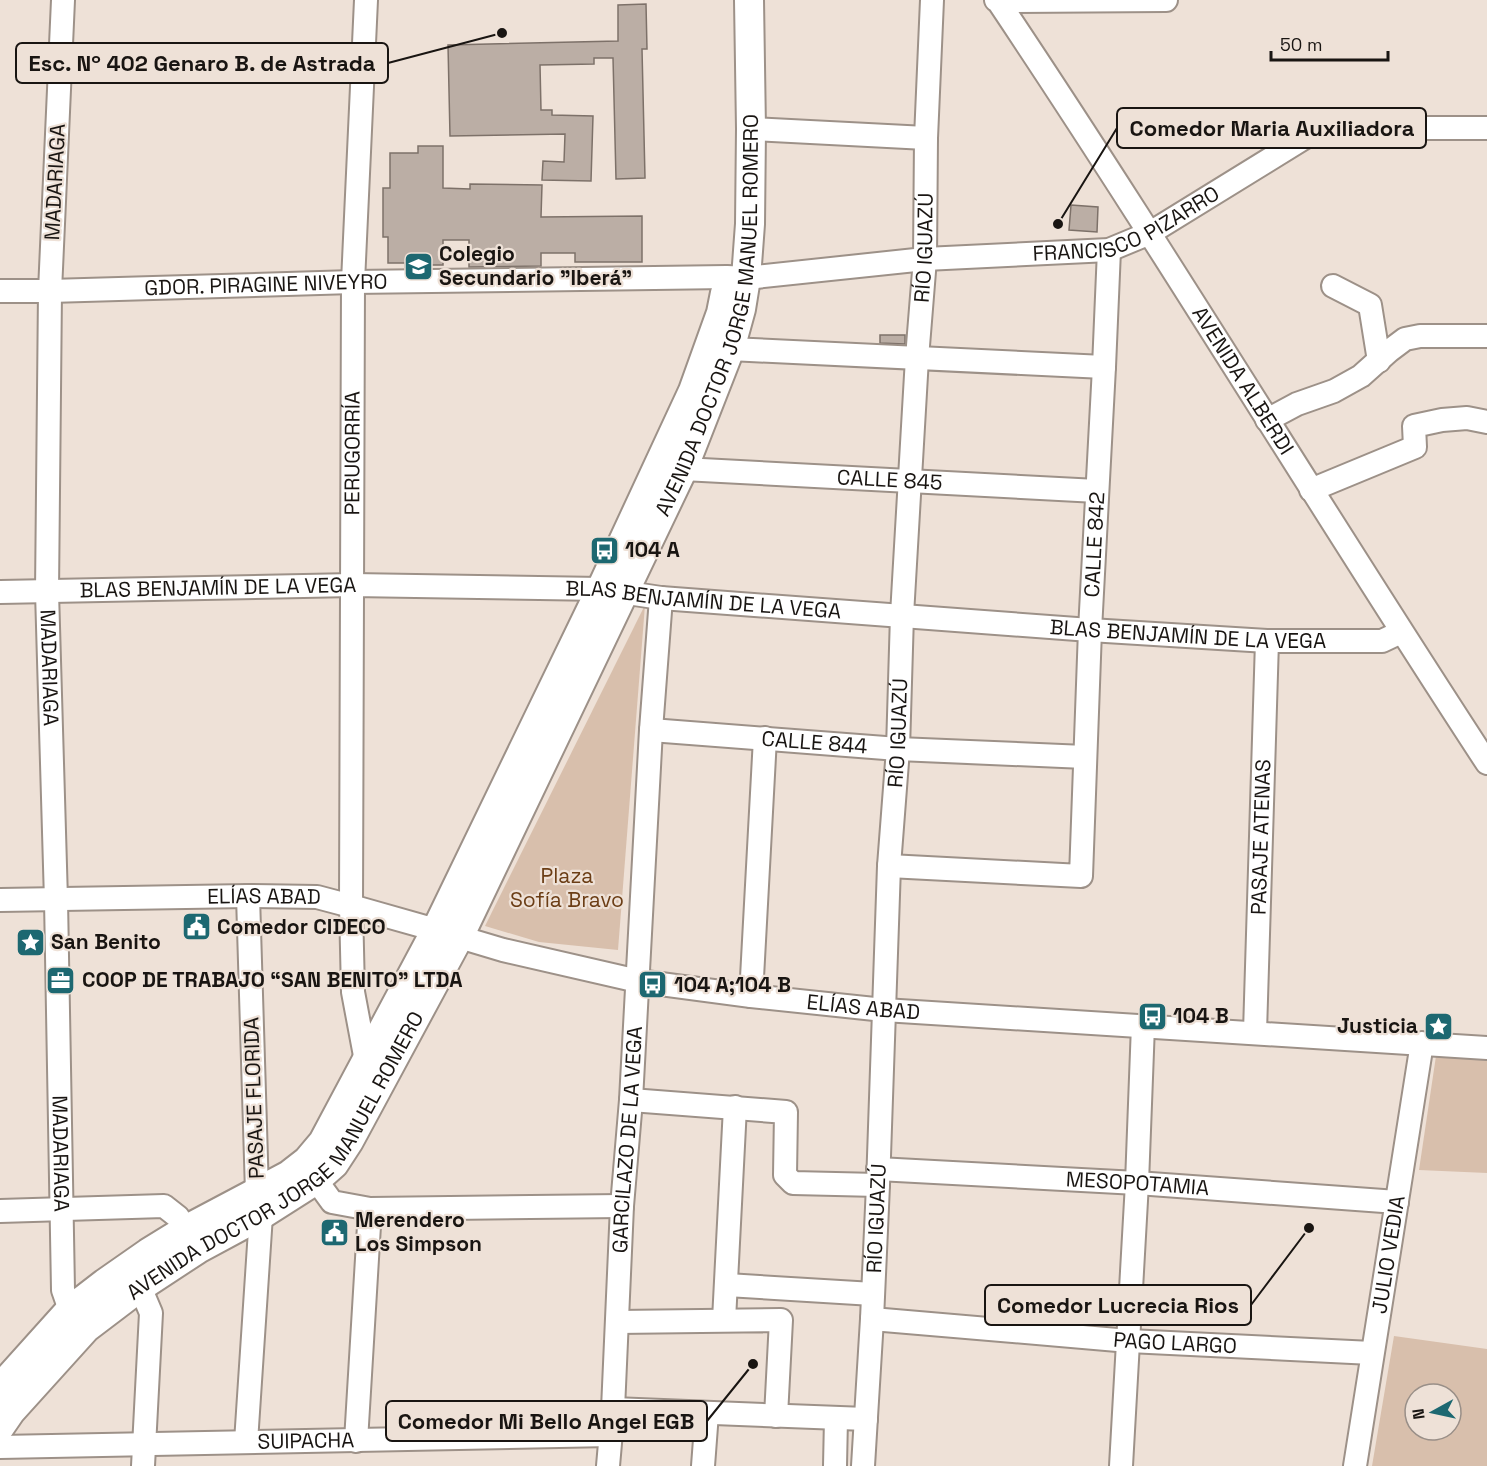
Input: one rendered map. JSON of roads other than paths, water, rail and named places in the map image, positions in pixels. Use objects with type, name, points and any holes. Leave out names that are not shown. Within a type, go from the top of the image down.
[{"type":"main road","name":"AVENIDA DOCTOR JORGE MANUEL ROMERO","points":[[613,591],[683,469],[730,349],[741,309],[730,230],[730,0]]},
{"type":"main road","name":"AVENIDA DOCTOR JORGE MANUEL ROMERO","points":[[0,1427],[105,1283],[148,1253],[193,1239],[311,1171],[334,1164],[349,1141],[613,591],[693,391],[721,313],[737,278],[750,224],[749,0]]},
{"type":"main road","name":"AVENIDA DOCTOR JORGE MANUEL ROMERO","points":[[311,1171],[323,1142],[366,1061],[448,933]]},
{"type":"main road","name":"AVENIDA DOCTOR JORGE MANUEL ROMERO","points":[[0,1388],[78,1319],[140,1287],[193,1239]]},
{"type":"street","name":"MADARIAGA","points":[[63,0],[50,291],[47,592],[56,900],[63,1290],[78,1319]]},
{"type":"street","name":"PERUGORRÍA","points":[[366,0],[353,282],[351,906],[354,992],[366,1061]]},
{"type":"street","name":"RÍO IGUAZÚ","points":[[863,1466],[872,1319],[889,866],[898,749],[902,615],[917,358],[925,259],[926,138],[932,0]]},
{"type":"street","points":[[997,1],[1166,0]]},
{"type":"street","name":"AVENIDA ALBERDI","points":[[997,1],[1150,233],[1401,632],[1487,763]]},
{"type":"street","name":"FRANCISCO PIZARRO","points":[[737,278],[925,259],[1109,249],[1150,233],[1309,135],[1335,128],[1487,128]]},
{"type":"street","points":[[751,129],[926,138]]},
{"type":"street","name":"CALLE 842","points":[[889,866],[1081,876],[1090,630],[1109,249]]},
{"type":"street","name":"GDOR. PIRAGINE NIVEYRO","points":[[0,291],[353,282],[737,278]]},
{"type":"street","points":[[1333,286],[1370,305],[1379,361]]},
{"type":"street","points":[[1267,420],[1297,404],[1334,392],[1361,376],[1405,339],[1420,336],[1487,336]]},
{"type":"street","points":[[730,349],[1104,367]]},
{"type":"street","points":[[1311,489],[1415,447],[1414,426],[1467,418],[1487,422]]},
{"type":"street","name":"CALLE 845","points":[[683,469],[1097,491]]},
{"type":"street","name":"BLAS BENJAMÍN DE LA VEGA","points":[[0,592],[352,585],[613,591],[661,598],[1267,641],[1382,641],[1401,632]]},
{"type":"street","name":"GARCILAZO DE LA VEGA","points":[[608,1466],[651,730],[661,598]]},
{"type":"street","name":"PASAJE ATENAS","points":[[1255,1032],[1267,641]]},
{"type":"street","name":"CALLE 844","points":[[651,730],[898,749],[1085,757]]},
{"type":"street","points":[[751,996],[765,738]]},
{"type":"street","name":"PASAJE FLORIDA","points":[[246,1442],[259,1203],[248,896]]},
{"type":"street","name":"ELÍAS ABAD","points":[[0,900],[317,897],[503,950],[638,981],[751,996],[884,1010],[1487,1048]]},
{"type":"street","points":[[1121,1466],[1137,1184],[1143,1025]]},
{"type":"street","name":"JULIO VEDIA","points":[[1355,1466],[1422,1043]]},
{"type":"street","points":[[631,1100],[735,1107],[724,1320]]},
{"type":"street","name":"MESOPOTAMIA","points":[[735,1107],[786,1112],[785,1175],[793,1183],[878,1177],[1137,1184],[1397,1202]]},
{"type":"street","points":[[311,1171],[332,1202],[370,1209],[622,1206]]},
{"type":"street","points":[[0,1211],[164,1206],[178,1217],[193,1239]]},
{"type":"street","points":[[356,1441],[370,1209]]},
{"type":"street","points":[[727,1285],[873,1294]]},
{"type":"street","points":[[140,1287],[151,1313],[143,1466]]},
{"type":"street","name":"PAGO LARGO","points":[[872,1319],[1129,1341],[1372,1353]]},
{"type":"street","points":[[616,1322],[781,1320],[776,1416]]},
{"type":"street","points":[[613,1409],[866,1419]]},
{"type":"street","points":[[703,1466],[707,1413]]},
{"type":"street","points":[[835,1466],[836,1418]]},
{"type":"street","name":"SUIPACHA","points":[[0,1447],[611,1435]]},
{"type":"place","name":"Esc. Nº 402 Genaro B. de Astrada","points":[[502,33]]},
{"type":"place","name":"Comedor Maria Auxiliadora","points":[[1058,224]]},
{"type":"place","name":"Colegio Secundario \"Iberá\"","points":[[418,266]]},
{"type":"place","name":"104 A","points":[[604,550]]},
{"type":"place","name":"Comedor CIDECO","points":[[196,927]]},
{"type":"place","name":"San Benito","points":[[30,942]]},
{"type":"place","name":"COOP DE TRABAJO “SAN BENITO” LTDA","points":[[61,980]]},
{"type":"place","name":"104 A;104 B","points":[[653,985]]},
{"type":"place","name":"104 B","points":[[1152,1016]]},
{"type":"place","name":"Justicia","points":[[1439,1026]]},
{"type":"place","name":"Comedor Lucrecia Rios","points":[[1309,1228]]},
{"type":"place","name":"Merendero Los Simpson","points":[[334,1232]]},
{"type":"place","name":"Comedor Mi Bello Angel EGB","points":[[753,1364]]},
{"type":"park label","name":"Plaza Sofía Bravo","points":[[567,888]]}]
